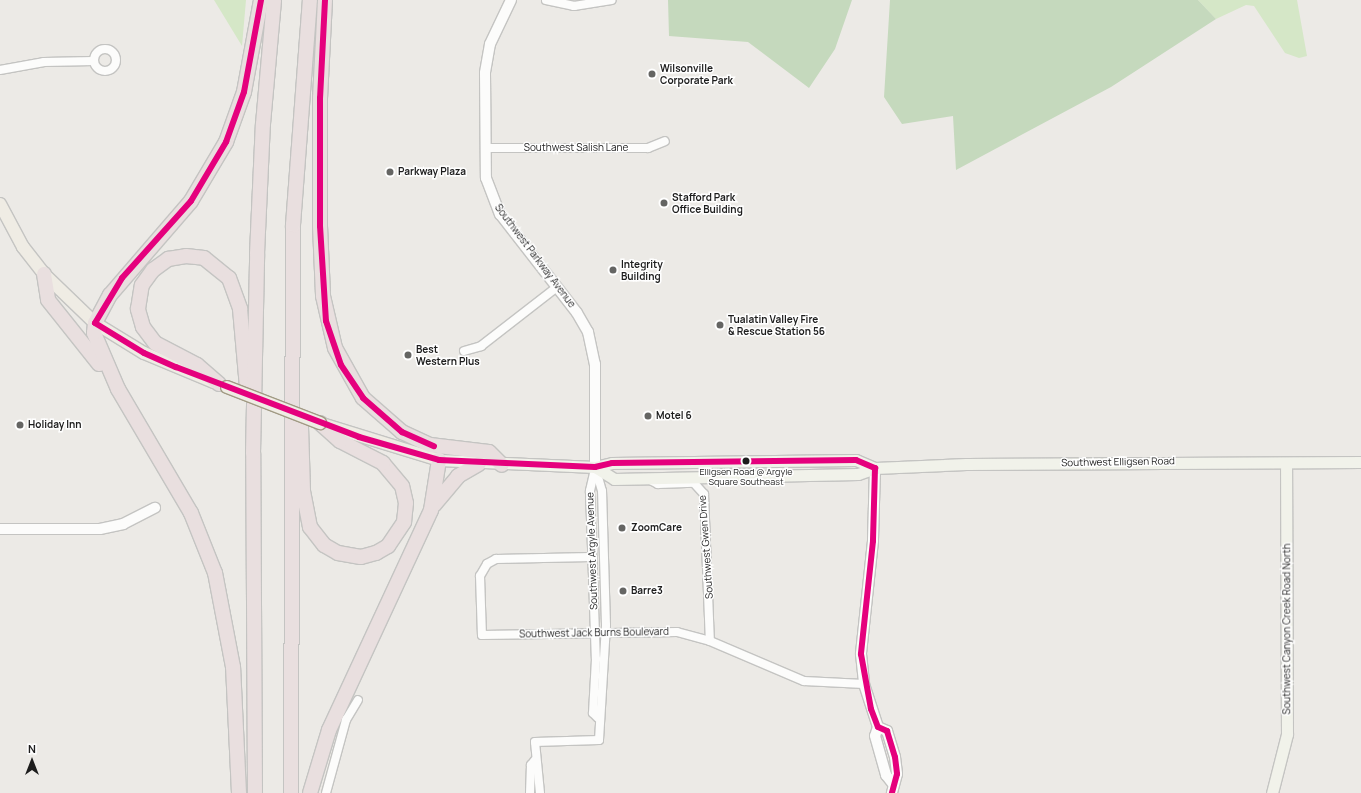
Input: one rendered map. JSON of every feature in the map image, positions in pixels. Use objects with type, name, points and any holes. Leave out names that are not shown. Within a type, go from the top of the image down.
[{"type":"highway","points":[[239,793],[233,667],[215,573],[185,502],[118,389],[96,343],[95,323],[122,278],[191,201],[222,149],[244,92],[261,0]]},
{"type":"highway","points":[[254,793],[253,452],[262,131],[274,0]]},
{"type":"highway","points":[[291,793],[295,183],[310,0]]},
{"type":"highway","points":[[325,0],[320,98],[320,226],[323,296],[334,348],[363,398],[402,432],[430,445],[490,452],[502,465]]},
{"type":"highway","points":[[223,386],[198,365],[155,343],[143,327],[138,309],[142,285],[153,270],[168,259],[186,256],[212,262],[225,272],[234,289],[240,309],[253,452]]},
{"type":"highway","points":[[44,274],[48,300],[118,389]]},
{"type":"highway","points":[[293,324],[303,491],[310,527],[324,545],[338,553],[361,556],[376,553],[388,546],[404,522],[406,503],[402,486],[383,463],[340,441],[320,423]]},
{"type":"highway","points":[[431,510],[439,460]]},
{"type":"highway","points":[[310,793],[330,730],[431,510],[458,476],[479,464]]},
{"type":"main road","name":"Southwest Elligsen Road","points":[[0,204],[23,247],[44,274],[95,323],[144,353],[223,386],[320,423],[439,460],[479,464],[595,467],[612,464],[856,460],[875,468]]},
{"type":"main road","name":"Southwest Elligsen Road","points":[[595,467],[614,479],[858,474],[875,468],[1361,462]]},
{"type":"main road","name":"Southwest Canyon Creek Road North","points":[[1272,793],[1287,734],[1286,463]]},
{"type":"street","name":"Southwest Parkway Avenue","points":[[511,0],[488,53],[484,83],[486,178],[493,201],[577,313],[591,342],[595,364],[595,467]]},
{"type":"street","points":[[546,0],[574,6],[612,0]]},
{"type":"street","points":[[0,70],[44,62],[94,61]]},
{"type":"street","name":"Southwest Salish Lane","points":[[485,148],[648,148],[666,141]]},
{"type":"street","points":[[464,351],[481,346],[557,287]]},
{"type":"street","name":"Southwest Argyle Avenue","points":[[595,467],[602,491],[606,632],[601,714],[598,718],[593,713],[592,687],[595,633],[591,556],[590,491],[595,467]]},
{"type":"street","points":[[875,468],[871,562],[862,634],[864,684],[878,727],[887,731],[895,757],[897,774],[893,789]]},
{"type":"street","name":"Southwest Gwen Drive","points":[[645,478],[658,484],[699,485],[704,494],[710,641]]},
{"type":"street","points":[[0,529],[100,529],[123,524],[155,508]]},
{"type":"street","name":"Southwest Jack Burns Boulevard","points":[[591,556],[496,559],[487,564],[480,576],[482,635],[677,632],[710,641],[804,681],[864,684]]},
{"type":"street","points":[[326,793],[346,720],[358,700]]},
{"type":"street","points":[[540,793],[535,760],[535,742],[599,740],[598,718]]},
{"type":"street","points":[[530,793],[531,765],[535,760]]},
{"type":"green space","points":[[214,0],[246,0],[242,46]]},
{"type":"green space","points":[[668,0],[852,0],[835,49],[809,88],[748,42],[669,36]]},
{"type":"green space","points":[[890,0],[1198,0],[1216,19],[1111,87],[956,170],[953,116],[902,124],[884,97]]},
{"type":"green space","points":[[1198,0],[1297,0],[1307,56],[1299,58],[1285,53],[1254,6],[1246,5],[1216,19]]},
{"type":"transit line","points":[[95,323],[122,278],[191,201],[226,142],[244,92],[261,0]]},
{"type":"transit line","points":[[325,0],[320,98],[320,226],[326,321],[341,365],[363,398],[402,432],[434,446]]},
{"type":"transit line","points":[[95,323],[144,353],[176,367],[359,437],[439,460],[595,467],[612,463],[856,460],[875,468]]},
{"type":"transit line","points":[[875,468],[873,541],[861,654],[871,709],[878,727],[887,731],[895,757],[897,774],[892,793]]},
{"type":"place","name":"Wilsonville Corporate Park","points":[[652,74]]},
{"type":"place","name":"Parkway Plaza","points":[[390,172]]},
{"type":"place","name":"Stafford Park Office Building","points":[[664,203]]},
{"type":"place","name":"Integrity Building","points":[[613,270]]},
{"type":"place","name":"Tualatin Valley Fire & Rescue Station 56","points":[[720,325]]},
{"type":"place","name":"Best Western Plus","points":[[408,355]]},
{"type":"place","name":"Motel 6","points":[[648,416]]},
{"type":"place","name":"Holiday Inn","points":[[20,425]]},
{"type":"place","name":"Elligsen Road @ Argyle Square Southeast","points":[[746,461]]},
{"type":"place","name":"ZoomCare","points":[[622,528]]},
{"type":"place","name":"Barre3","points":[[623,591]]}]
